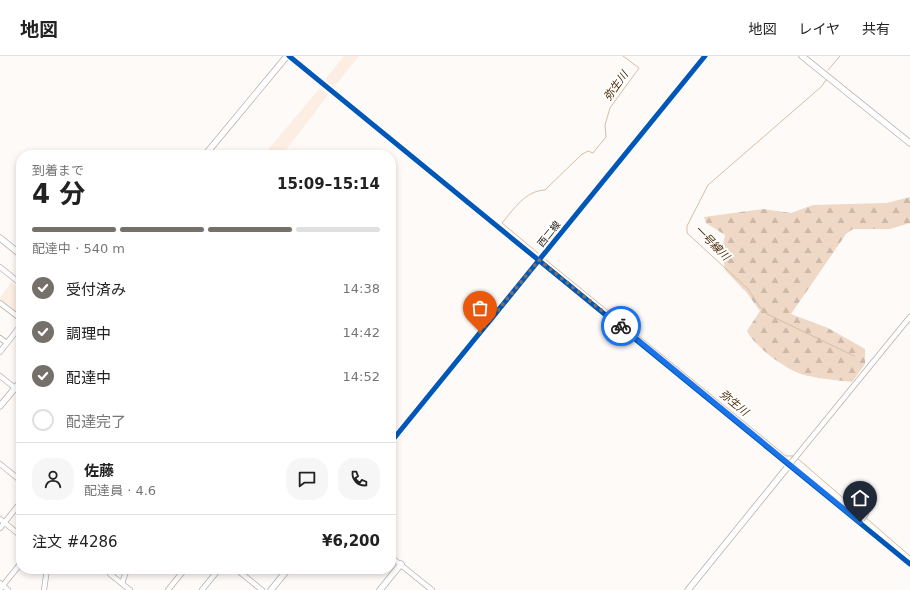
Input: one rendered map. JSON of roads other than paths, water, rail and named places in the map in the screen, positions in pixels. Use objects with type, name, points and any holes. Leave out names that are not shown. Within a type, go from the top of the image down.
[{"type":"street","points":[[210,150],[288,56],[861,520],[910,564]]},
{"type":"street","name":"西二線","points":[[396,436],[705,56]]},
{"type":"street","points":[[802,56],[910,143]]},
{"type":"street","points":[[0,238],[16,251]]},
{"type":"street","points":[[0,267],[16,280]]},
{"type":"street","points":[[0,302],[16,316]]},
{"type":"street","points":[[688,590],[910,317]]},
{"type":"street","points":[[0,352],[16,332]]},
{"type":"street","points":[[0,338],[7,343]]},
{"type":"street","points":[[0,376],[15,388],[0,406]]},
{"type":"street","points":[[1,467],[16,478]]},
{"type":"street","points":[[0,528],[2,521],[16,507]]},
{"type":"street","points":[[861,520],[866,514]]},
{"type":"street","points":[[2,521],[16,532]]},
{"type":"street","points":[[396,560],[432,590]]},
{"type":"street","points":[[396,570],[401,564]]},
{"type":"street","points":[[8,590],[1,586],[16,569]]},
{"type":"street","points":[[44,590],[46,574]]},
{"type":"street","points":[[110,574],[130,590]]},
{"type":"street","points":[[122,583],[125,574]]},
{"type":"street","points":[[168,590],[181,574]]},
{"type":"street","points":[[202,590],[215,574]]},
{"type":"street","points":[[242,574],[262,590]]},
{"type":"street","points":[[271,590],[284,574]]},
{"type":"street","points":[[380,590],[393,574]]},
{"type":"waterway","name":"弥生川","points":[[538,253],[502,223],[526,197],[538,191],[545,190],[581,155],[588,151],[593,153],[606,137],[605,125],[610,108],[639,68],[623,56]]},
{"type":"waterway","name":"一号線川","points":[[828,70],[840,56]]},
{"type":"waterway","name":"一号線川","points":[[826,80],[821,87],[708,185],[687,226],[687,233],[748,289],[760,307],[767,314],[854,356]]},
{"type":"waterway","name":"弥生川","points":[[546,260],[786,456],[795,456]]},
{"type":"waterway","name":"弥生川","points":[[797,458],[863,515]]},
{"type":"waterway","name":"弥生川","points":[[865,517],[910,556]]}]
